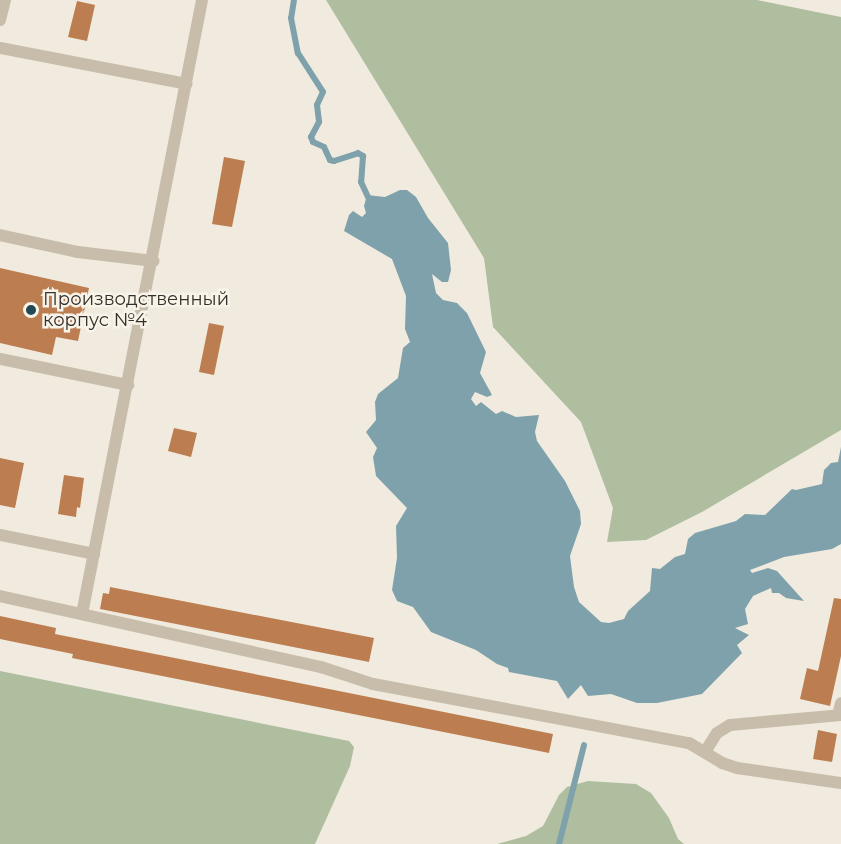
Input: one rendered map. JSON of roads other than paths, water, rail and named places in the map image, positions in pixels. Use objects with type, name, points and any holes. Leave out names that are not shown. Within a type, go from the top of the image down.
[{"type":"lane","points":[[0,20],[5,0]]},
{"type":"lane","points":[[82,614],[153,261],[202,0]]},
{"type":"lane","points":[[0,48],[187,84]]},
{"type":"lane","points":[[0,235],[78,252],[153,261]]},
{"type":"lane","points":[[0,359],[128,385]]},
{"type":"lane","points":[[0,535],[94,554]]},
{"type":"lane","points":[[0,596],[321,667],[373,684],[688,743],[722,763],[737,768],[841,783]]},
{"type":"lane","points":[[705,752],[717,733],[730,725],[840,711]]},
{"type":"water","points":[[400,190],[407,190],[416,197],[428,218],[448,243],[451,270],[448,282],[442,282],[432,274],[436,293],[443,300],[457,303],[467,313],[486,352],[480,373],[492,395],[487,397],[475,392],[471,399],[476,406],[481,402],[496,414],[502,411],[516,417],[539,415],[535,432],[537,441],[565,481],[580,511],[581,524],[570,556],[574,587],[579,602],[601,622],[609,623],[624,619],[628,611],[650,591],[652,568],[660,569],[675,557],[685,554],[688,539],[695,533],[736,521],[745,514],[765,515],[792,489],[822,484],[824,470],[831,463],[838,462],[841,447],[841,544],[832,549],[784,557],[750,570],[752,573],[768,568],[777,571],[804,601],[772,593],[771,588],[753,596],[745,609],[748,624],[735,628],[749,635],[737,645],[742,653],[702,694],[657,703],[637,703],[611,694],[588,696],[581,685],[568,699],[557,681],[509,672],[508,668],[497,664],[476,650],[431,632],[413,607],[397,601],[392,590],[397,558],[396,526],[407,508],[376,476],[373,457],[377,448],[366,432],[376,420],[375,402],[378,394],[398,378],[403,348],[410,342],[405,329],[406,296],[392,259],[344,231],[349,215],[353,211],[362,217],[366,213],[364,206],[367,195],[385,197]]},
{"type":"waterway","points":[[294,0],[291,18],[298,53],[323,92],[317,105],[319,122],[311,137],[313,142],[324,147],[330,160],[334,161],[358,153],[363,156],[361,182],[370,201]]},
{"type":"waterway","points":[[559,844],[584,745]]},
{"type":"place","name":"Производственный корпус №4","points":[[31,310]]}]
